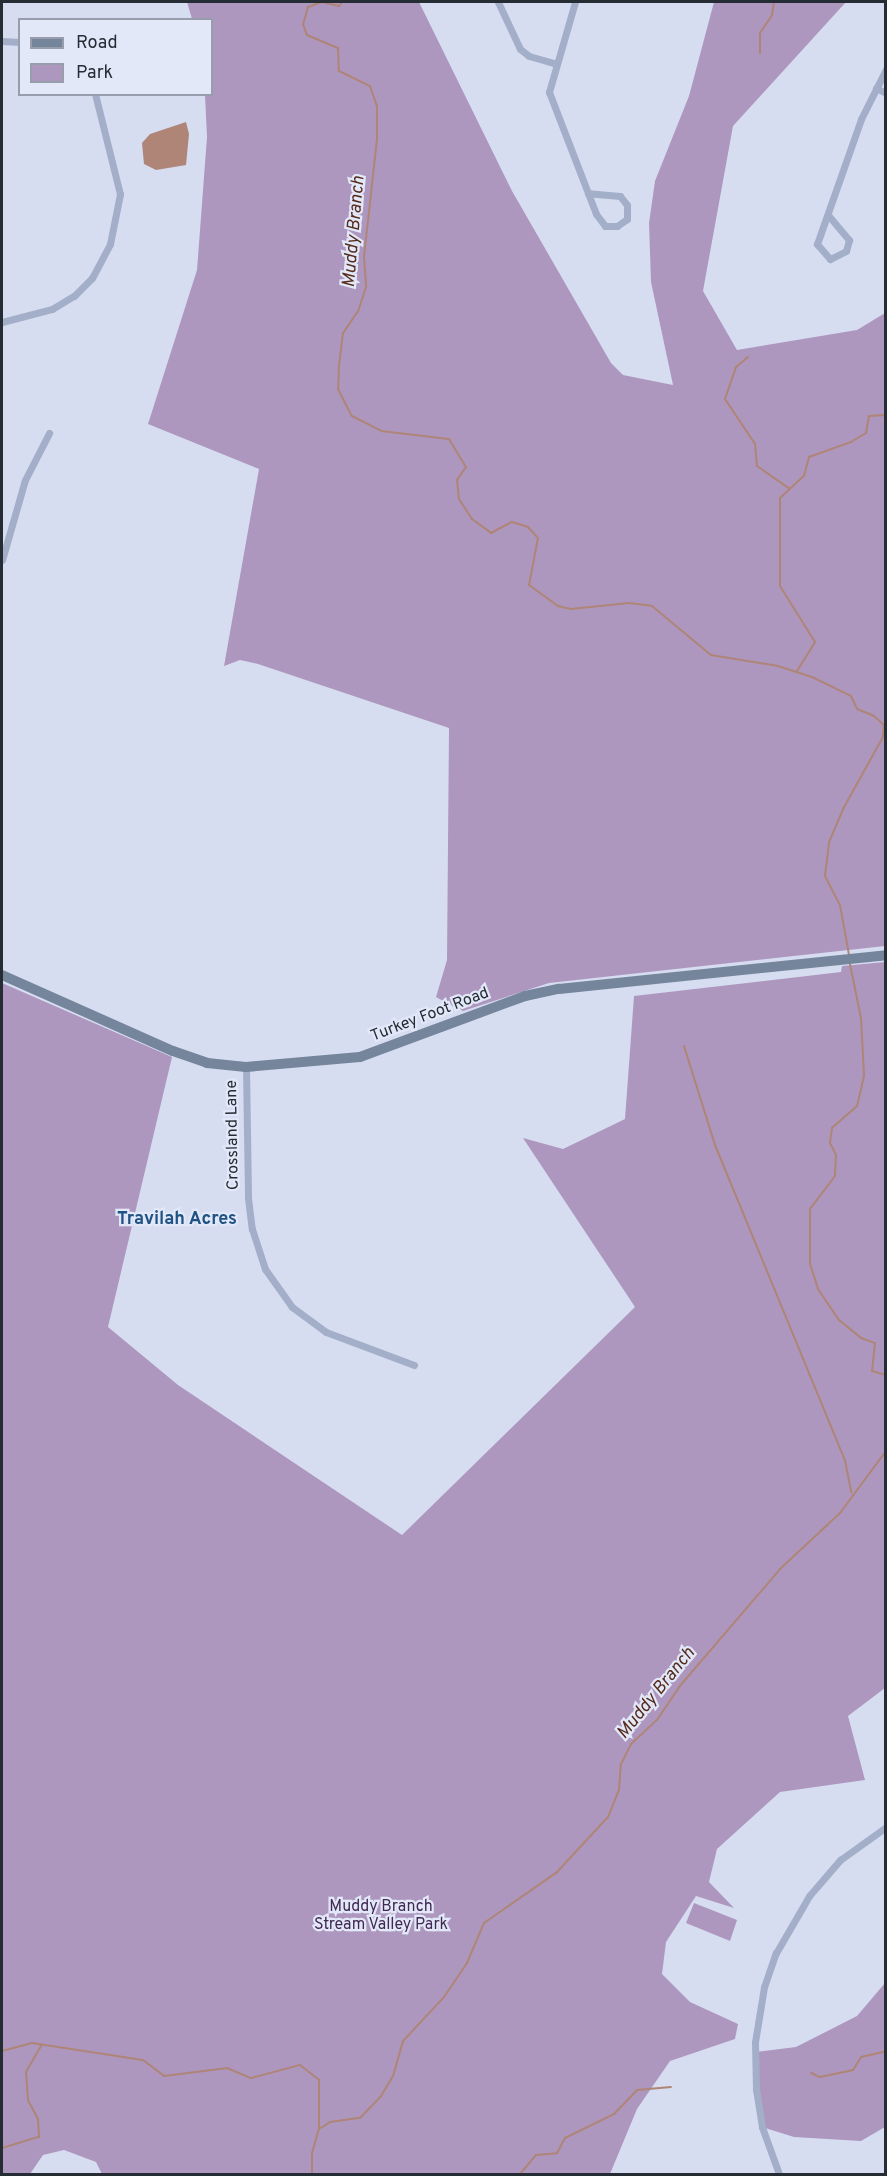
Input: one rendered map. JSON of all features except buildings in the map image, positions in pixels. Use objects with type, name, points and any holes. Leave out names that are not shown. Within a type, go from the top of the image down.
[{"type":"street","points":[[498,2],[520,49],[529,56],[554,63]]},
{"type":"street","points":[[575,2],[554,63],[549,93],[588,193],[605,226],[617,226],[627,219],[627,206],[620,196],[588,193]]},
{"type":"street","points":[[2,41],[18,42]]},
{"type":"street","points":[[828,215],[849,240],[846,251],[830,259],[817,244],[861,119],[885,69]]},
{"type":"street","points":[[876,88],[885,93]]},
{"type":"street","points":[[2,322],[52,309],[74,296],[92,278],[110,244],[120,194],[96,96]]},
{"type":"street","points":[[2,560],[25,480],[49,434]]},
{"type":"street","name":"Turkey Foot Road","points":[[2,975],[173,1051],[207,1063],[246,1067],[360,1057],[525,996],[559,989],[885,955]]},
{"type":"street","name":"Crossland Lane","points":[[246,1067],[248,1198],[252,1229],[265,1269],[292,1307],[326,1332],[414,1365]]},
{"type":"street","points":[[779,2175],[762,2127],[756,2090],[755,2042],[764,1987],[776,1953],[809,1896],[840,1860],[885,1827]]},
{"type":"green space","points":[[187,2],[419,2],[512,191],[611,363],[623,375],[673,385],[651,282],[649,223],[655,181],[689,96],[714,2],[846,2],[733,126],[703,291],[737,350],[857,330],[885,313],[885,946],[549,983],[463,1011],[454,1006],[447,1008],[447,1003],[436,997],[447,960],[449,728],[258,664],[240,660],[224,666],[259,469],[148,424],[197,270],[207,137],[205,96],[213,96],[213,18],[192,18]]},
{"type":"green space","name":"Muddy Branch Stream Valley Park","points":[[885,962],[885,1688],[848,1716],[865,1780],[780,1792],[717,1849],[709,1882],[734,1908],[696,1896],[666,1942],[662,1974],[690,2002],[738,2024],[735,2039],[670,2061],[637,2109],[610,2174],[102,2174],[96,2162],[64,2150],[43,2155],[30,2174],[2,2174],[2,983],[172,1057],[108,1327],[178,1385],[402,1535],[635,1307],[523,1138],[563,1149],[625,1119],[634,996],[841,972],[842,966]]},
{"type":"green space","points":[[694,1903],[737,1920],[730,1941],[686,1923]]},
{"type":"green space","points":[[885,1983],[885,2127],[861,2141],[794,2137],[762,2127],[755,2052],[796,2047],[857,2016]]},
{"type":"shaded area","points":[[186,122],[189,134],[186,165],[156,170],[144,164],[142,143],[150,134]]},
{"type":"waterway","name":"Muddy Branch","points":[[342,2],[339,6],[322,2],[308,7],[303,24],[307,35],[338,48],[339,71],[370,86],[377,106],[377,139],[364,256],[366,287],[358,311],[343,333],[339,365],[338,389],[352,416],[381,431],[449,439],[466,467],[457,480],[459,499],[472,519],[491,533],[512,522],[528,527],[538,538],[529,585],[558,606],[571,609],[629,603],[652,606],[711,655],[778,666],[814,678],[851,696],[857,709],[874,716],[884,725],[883,737],[844,807],[829,843],[825,876],[840,905],[849,955]]},
{"type":"waterway","points":[[760,53],[760,33],[772,15],[774,2]]},
{"type":"waterway","points":[[748,357],[736,367],[725,399],[755,444],[757,466],[789,488]]},
{"type":"waterway","points":[[797,671],[815,642],[780,586],[780,498],[804,476],[809,457],[851,442],[866,433],[869,416],[886,415]]},
{"type":"waterway","name":"Muddy Branch","points":[[850,964],[861,1018],[864,1076],[857,1106],[832,1128],[830,1143],[836,1155],[835,1176],[810,1209],[810,1264],[818,1289],[839,1320],[861,1338],[875,1343],[872,1371],[886,1375]]},
{"type":"waterway","points":[[684,1046],[715,1145],[845,1460],[851,1492]]},
{"type":"waterway","name":"Muddy Branch","points":[[312,2174],[312,2153],[319,2129],[330,2122],[360,2118],[381,2096],[393,2076],[403,2041],[444,1997],[467,1963],[484,1923],[557,1872],[608,1817],[619,1790],[621,1764],[631,1744],[657,1720],[679,1687],[780,1569],[840,1513],[886,1451]]},
{"type":"waterway","points":[[2,2051],[32,2043],[143,2060],[164,2076],[227,2068],[251,2078],[300,2065],[319,2080],[319,2129]]},
{"type":"waterway","points":[[2,2148],[39,2137],[38,2119],[28,2100],[26,2072],[42,2044]]},
{"type":"waterway","points":[[811,2073],[820,2077],[853,2070],[861,2057],[886,2051]]},
{"type":"waterway","points":[[520,2174],[536,2155],[557,2153],[565,2138],[614,2114],[637,2090],[671,2087]]},
{"type":"district","name":"Travilah Acres","points":[[177,1220]]}]
